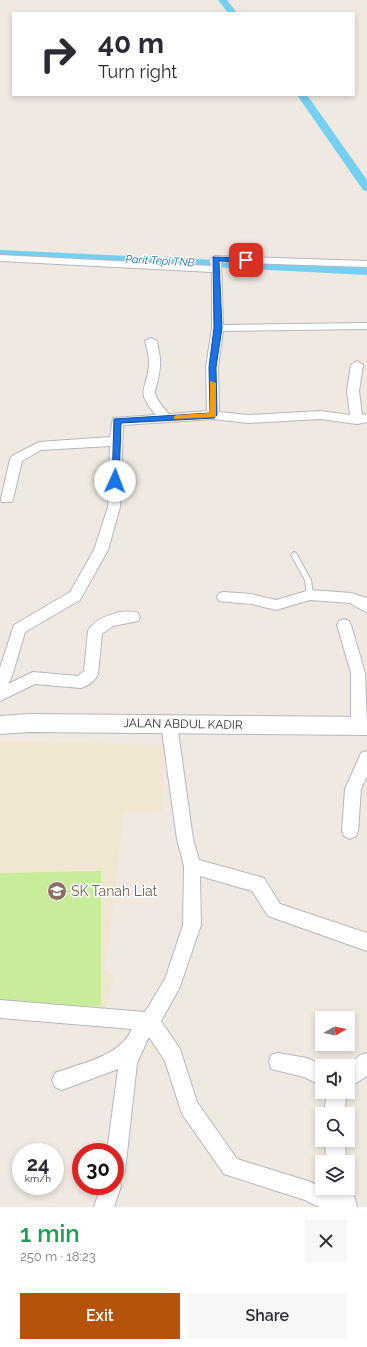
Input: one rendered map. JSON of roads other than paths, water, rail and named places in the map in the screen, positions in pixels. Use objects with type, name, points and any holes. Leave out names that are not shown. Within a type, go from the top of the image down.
[{"type":"main road","name":"JALAN ABDUL KADIR","points":[[0,725],[30,723],[363,726]]},
{"type":"street","points":[[0,258],[129,264],[367,264]]},
{"type":"street","points":[[214,415],[212,367],[218,328],[216,264]]},
{"type":"street","points":[[218,328],[367,326]]},
{"type":"street","points":[[151,341],[155,365],[148,393],[151,401],[166,418]]},
{"type":"street","points":[[0,683],[5,676],[19,629],[75,596],[101,550],[114,507],[117,421],[214,415],[248,419],[320,415],[362,419],[353,391],[357,365]]},
{"type":"street","points":[[7,499],[16,458],[30,450],[46,445],[116,441]]},
{"type":"street","points":[[224,597],[251,599],[276,605],[310,594],[351,598],[362,602],[367,608]]},
{"type":"street","points":[[0,695],[32,678],[81,682],[91,674],[95,631],[109,621],[133,617]]},
{"type":"street","points":[[344,624],[358,673],[363,726]]},
{"type":"street","points":[[118,1143],[128,1063],[132,1047],[139,1034],[150,1022],[173,983],[192,925],[192,866],[185,839],[169,724]]},
{"type":"street","points":[[350,831],[354,789],[367,758]]},
{"type":"street","points":[[192,866],[258,884],[274,910],[367,942]]},
{"type":"street","points":[[0,1009],[16,1009],[150,1022]]},
{"type":"street","points":[[150,1022],[173,1056],[189,1107],[231,1167],[308,1191],[337,1205],[345,1200]]},
{"type":"street","points":[[62,1080],[108,1064],[132,1047]]},
{"type":"street","points":[[278,1062],[307,1068],[315,1072]]},
{"type":"street","points":[[355,1073],[367,1062]]},
{"type":"street","points":[[104,1207],[108,1195]]},
{"type":"lane","points":[[294,555],[308,580],[310,594]]},
{"type":"waterway","points":[[222,0],[232,12]]},
{"type":"waterway","points":[[303,96],[367,188]]},
{"type":"waterway","name":"Parit Tepi TNB","points":[[0,253],[367,271]]},
{"type":"place","name":"SK Tanah Liat","points":[[57,891]]}]
